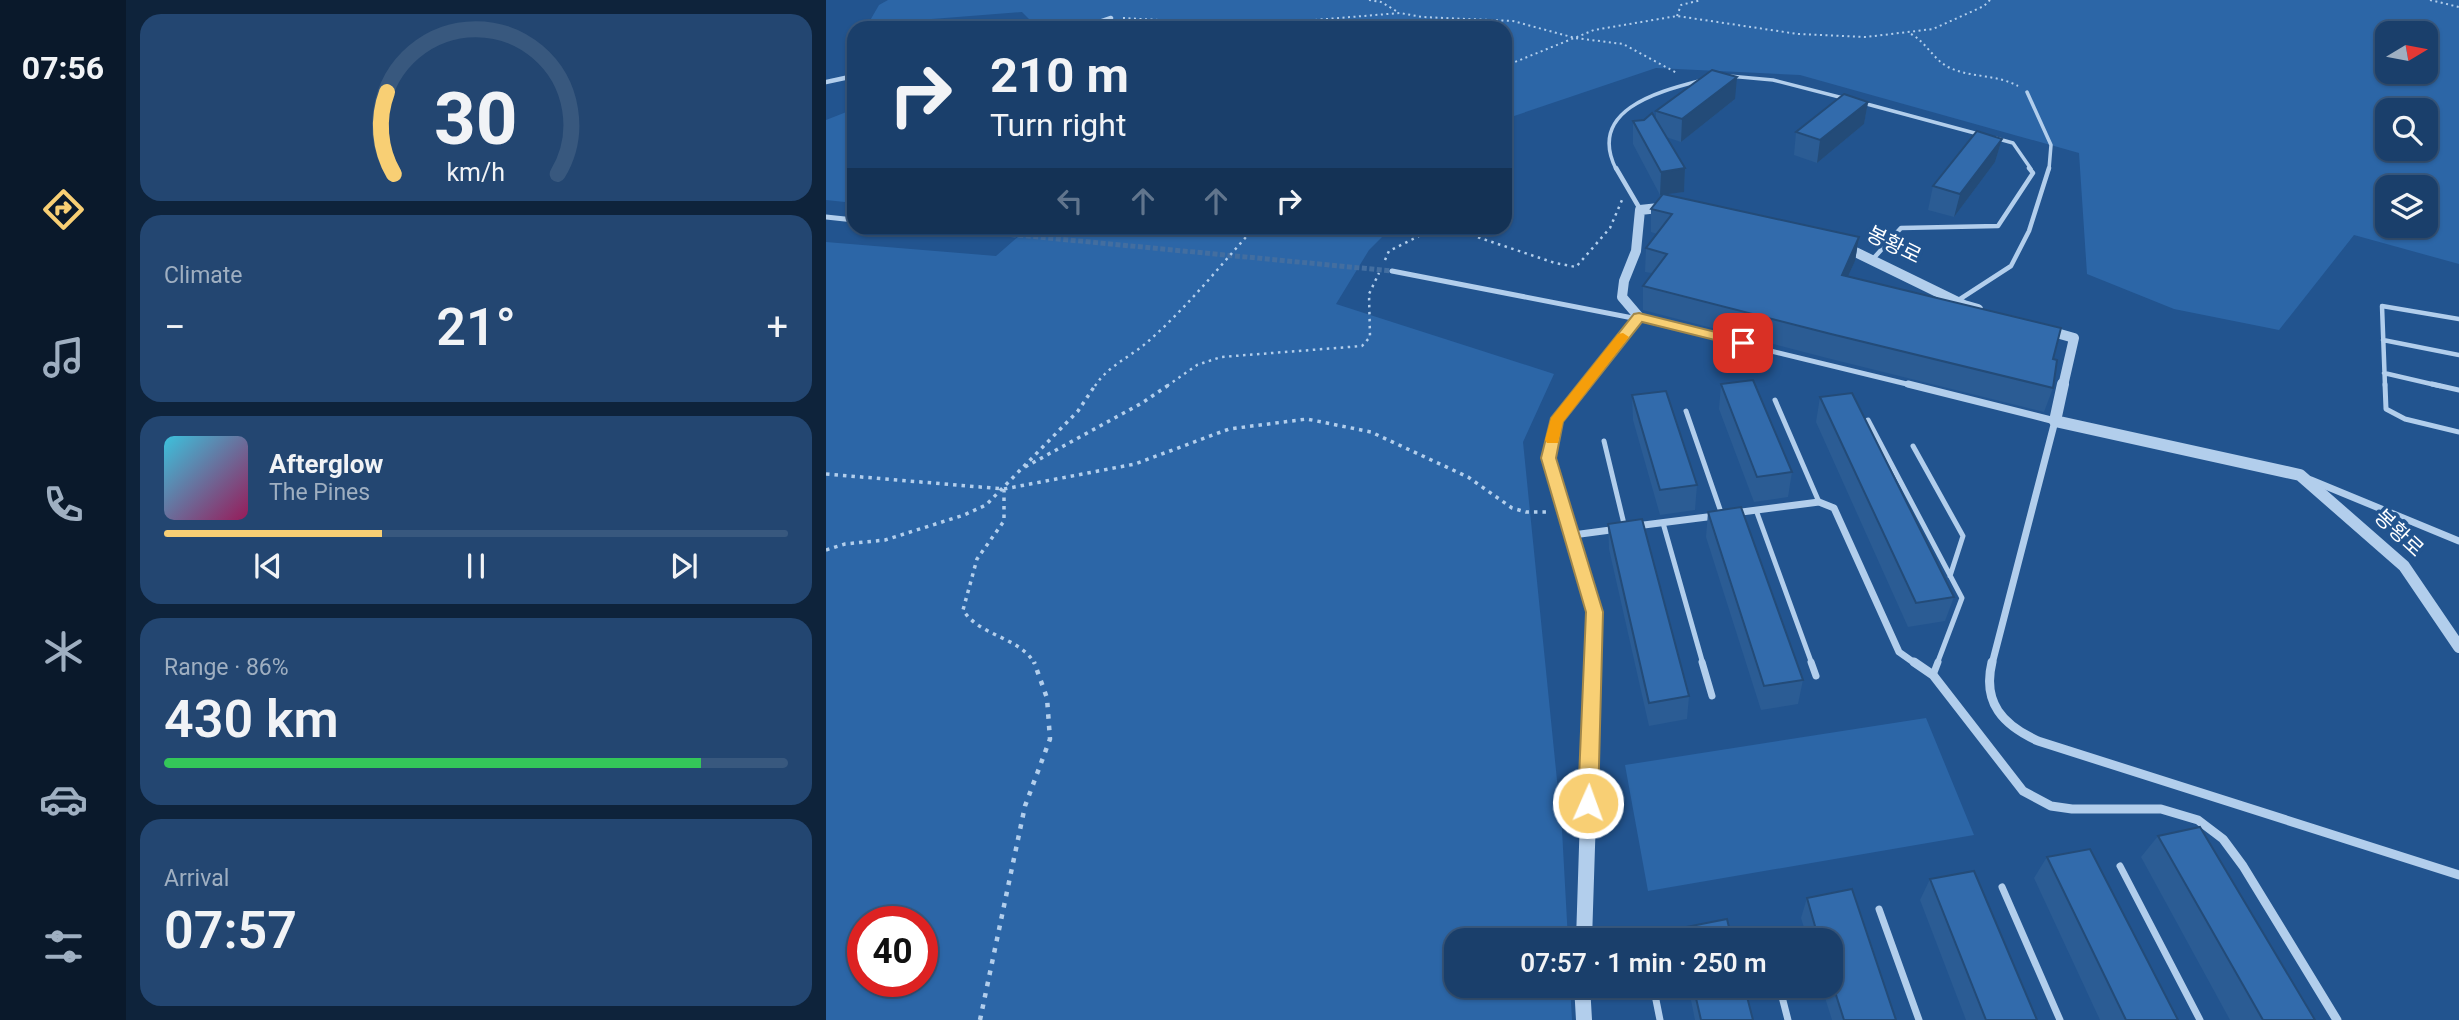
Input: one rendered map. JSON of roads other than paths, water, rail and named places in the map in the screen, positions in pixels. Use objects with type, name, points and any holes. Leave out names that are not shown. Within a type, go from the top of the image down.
[{"type":"street","points":[[1102,21],[1111,18]]},
{"type":"street","points":[[826,82],[847,78]]},
{"type":"street","points":[[1639,317],[1622,297],[1624,281],[1636,251],[1640,210],[1668,207],[1682,210]]},
{"type":"street","points":[[826,217],[847,218]]},
{"type":"street","name":"봉황로","points":[[1825,241],[1838,244],[1957,301],[1988,312]]},
{"type":"street","points":[[1392,271],[1507,289],[1639,317],[2055,421]]},
{"type":"street","points":[[1584,928],[1595,612],[1548,458],[1556,421],[1639,317]]},
{"type":"street","points":[[2037,327],[2074,338],[1988,679],[1992,705],[2011,729],[2052,747],[2459,875]]},
{"type":"street","name":"봉황로","points":[[2055,421],[2300,475],[2404,566],[2459,647]]},
{"type":"street","points":[[2300,475],[2459,541]]},
{"type":"street","points":[[1573,534],[1819,502],[1834,508],[1899,652],[1933,676],[2023,791],[2051,806],[2072,809],[2161,809],[2198,820],[2223,839],[2243,866],[2337,1020]]},
{"type":"street","points":[[1583,998],[1584,1020]]},
{"type":"lane","points":[[1722,75],[1773,80],[2013,143],[2033,173],[1998,226],[1901,228],[1872,260]]},
{"type":"lane","points":[[1640,210],[1609,150],[1611,125],[1625,108],[1703,80]]},
{"type":"lane","points":[[1957,301],[2011,267],[2029,231],[2048,177],[2050,145],[2027,92]]},
{"type":"lane","points":[[2459,320],[2382,306],[2386,409],[2405,419],[2459,432]]},
{"type":"lane","points":[[2383,340],[2459,355]]},
{"type":"lane","points":[[2385,373],[2459,390]]},
{"type":"lane","points":[[1775,400],[1819,502]]},
{"type":"lane","points":[[1686,411],[1722,515]]},
{"type":"lane","points":[[1868,420],[1962,598],[1933,676]]},
{"type":"lane","points":[[1604,441],[1625,528]]},
{"type":"lane","points":[[1913,446],[1963,536],[1950,576]]},
{"type":"lane","points":[[1756,510],[1816,676]]},
{"type":"lane","points":[[1663,523],[1712,696]]},
{"type":"lane","points":[[2120,866],[2200,1020]]},
{"type":"lane","points":[[2002,887],[2060,1020]]},
{"type":"lane","points":[[1880,909],[1919,1020]]},
{"type":"lane","points":[[1656,998],[1660,1020]]},
{"type":"lane","points":[[1782,998],[1788,1020]]},
{"type":"tunnel","points":[[1017,235],[1392,271]]}]
